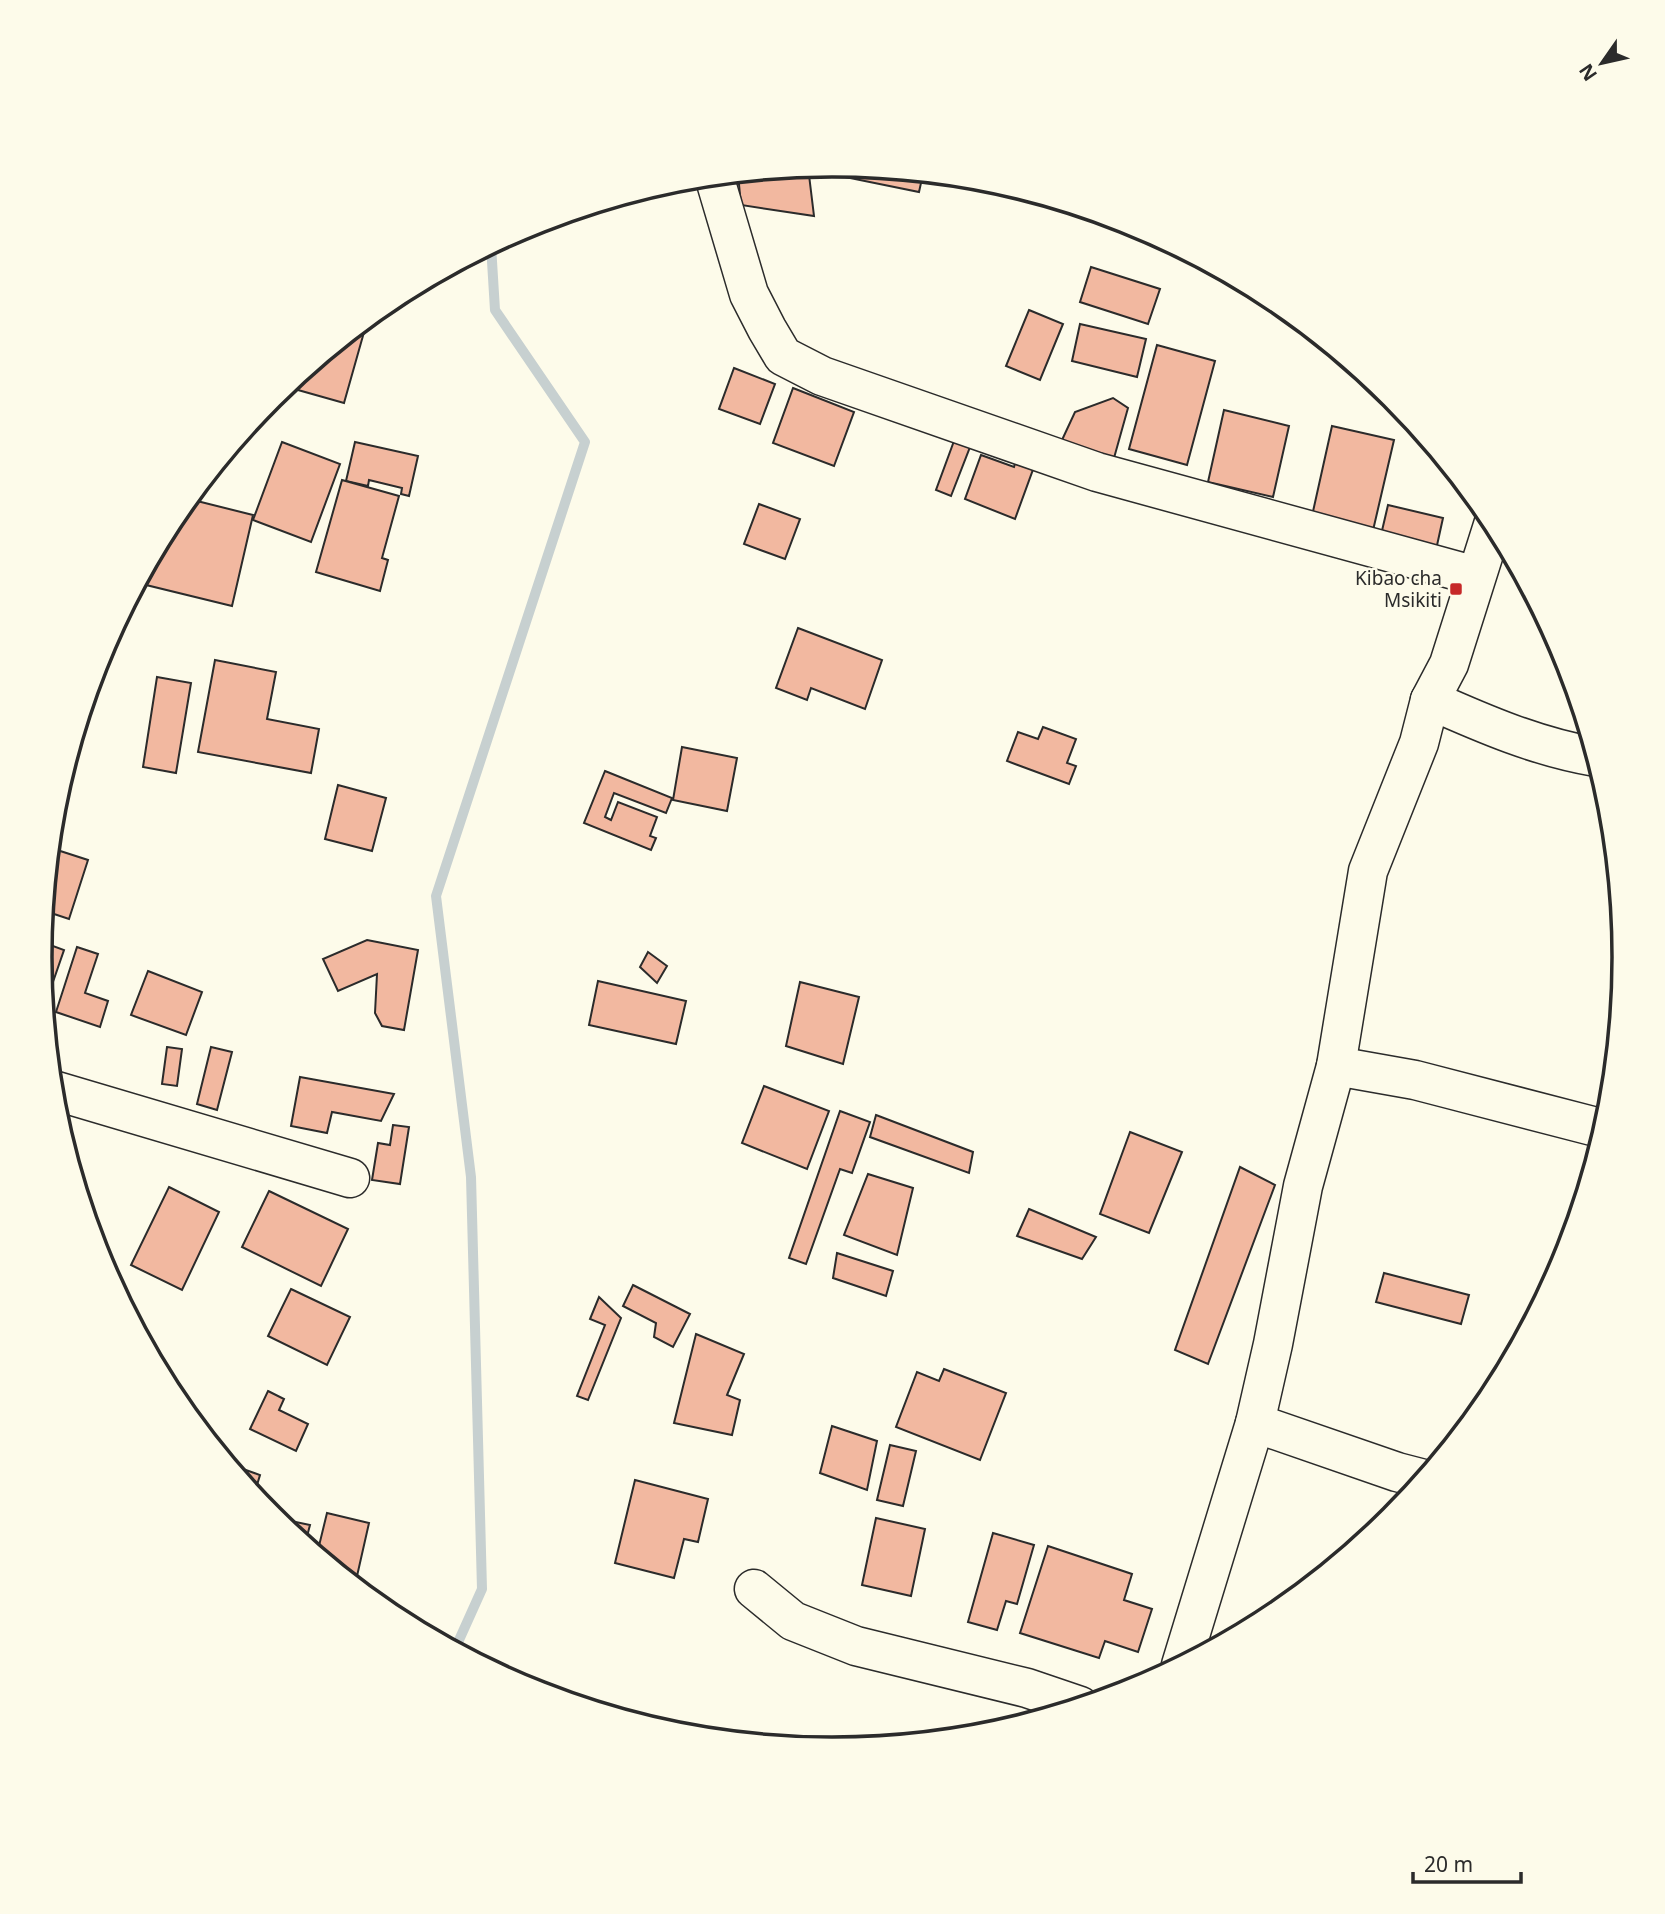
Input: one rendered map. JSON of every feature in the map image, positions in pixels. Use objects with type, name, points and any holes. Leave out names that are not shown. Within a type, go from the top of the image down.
[{"type":"street","points":[[718,186],[749,294],[783,356],[822,376],[1097,472],[1476,576]]},
{"type":"street","points":[[1185,1653],[1255,1423],[1303,1186],[1336,1066],[1368,871],[1419,743],[1430,700],[1449,664],[1489,537]]},
{"type":"street","points":[[1430,700],[1493,728],[1567,752],[1586,755]]},
{"type":"street","points":[[1336,1066],[1415,1080],[1594,1126]]},
{"type":"street","points":[[65,1093],[350,1178]]},
{"type":"street","points":[[1255,1423],[1414,1476]]},
{"type":"street","points":[[754,1589],[793,1621],[856,1646],[1065,1701]]},
{"type":"building","points":[[809,178],[814,216],[741,205],[739,183]]},
{"type":"building","points":[[848,178],[921,183],[919,192]]},
{"type":"building","points":[[1091,267],[1160,289],[1148,324],[1080,302]]},
{"type":"building","points":[[1029,310],[1063,324],[1040,380],[1006,366]]},
{"type":"building","points":[[1080,324],[1146,339],[1137,377],[1072,361]]},
{"type":"building","points":[[363,334],[344,403],[298,390],[318,371]]},
{"type":"building","points":[[1157,345],[1215,361],[1187,465],[1129,449]]},
{"type":"building","points":[[734,368],[775,384],[760,424],[719,409]]},
{"type":"building","points":[[793,388],[854,412],[834,466],[773,443]]},
{"type":"building","points":[[1113,398],[1128,408],[1114,458],[1062,440],[1075,412]]},
{"type":"building","points":[[1224,410],[1289,426],[1273,497],[1208,482]]},
{"type":"building","points":[[1332,426],[1394,440],[1371,539],[1310,525]]},
{"type":"building","points":[[954,441],[970,447],[951,496],[936,490]]},
{"type":"building","points":[[282,442],[340,464],[311,542],[253,520]]},
{"type":"building","points":[[355,442],[418,456],[409,496],[401,494],[402,488],[369,480],[368,486],[346,481]]},
{"type":"building","points":[[981,455],[1014,467],[1017,457],[1035,464],[1015,519],[965,499]]},
{"type":"building","points":[[342,480],[399,496],[382,558],[388,560],[380,591],[316,572]]},
{"type":"building","points":[[200,502],[253,515],[232,606],[147,585]]},
{"type":"building","points":[[759,504],[800,519],[785,559],[744,544]]},
{"type":"building","points":[[1388,505],[1443,518],[1434,559],[1381,535]]},
{"type":"building","points":[[798,628],[882,660],[865,709],[811,688],[807,700],[776,688]]},
{"type":"building","points":[[215,660],[276,672],[267,719],[319,729],[311,773],[198,752]]},
{"type":"building","points":[[157,677],[191,683],[176,773],[143,767]]},
{"type":"building","points":[[1043,727],[1076,739],[1067,763],[1076,766],[1069,784],[1007,761],[1018,732],[1038,739]]},
{"type":"building","points":[[682,747],[737,758],[727,811],[673,800]]},
{"type":"building","points":[[605,771],[672,798],[666,813],[614,793],[605,817],[611,820],[618,802],[657,817],[650,836],[656,838],[651,850],[584,823]]},
{"type":"building","points":[[338,785],[386,798],[372,851],[325,839]]},
{"type":"building","points":[[60,851],[88,860],[69,919],[54,914]]},
{"type":"building","points":[[367,940],[418,950],[404,1030],[382,1026],[375,1013],[377,974],[338,991],[323,959]]},
{"type":"building","points":[[52,946],[64,950],[53,982]]},
{"type":"building","points":[[77,947],[98,954],[85,993],[108,1001],[100,1027],[56,1012]]},
{"type":"building","points":[[648,952],[667,966],[657,983],[640,967]]},
{"type":"building","points":[[148,971],[202,992],[186,1035],[131,1015]]},
{"type":"building","points":[[598,981],[686,1001],[676,1044],[589,1025]]},
{"type":"building","points":[[800,982],[859,997],[843,1064],[786,1046]]},
{"type":"building","points":[[167,1047],[182,1049],[177,1086],[162,1084]]},
{"type":"building","points":[[211,1047],[232,1052],[217,1110],[197,1104]]},
{"type":"building","points":[[300,1077],[394,1094],[381,1121],[332,1112],[327,1133],[291,1126]]},
{"type":"building","points":[[764,1086],[829,1111],[807,1169],[742,1143]]},
{"type":"building","points":[[840,1111],[870,1122],[852,1173],[840,1169],[806,1264],[789,1258]]},
{"type":"building","points":[[876,1115],[973,1152],[969,1173],[870,1137]]},
{"type":"building","points":[[393,1125],[409,1127],[400,1184],[372,1180],[378,1143],[390,1145]]},
{"type":"building","points":[[1130,1132],[1182,1152],[1149,1233],[1100,1214]]},
{"type":"building","points":[[1240,1167],[1275,1185],[1208,1364],[1175,1350]]},
{"type":"building","points":[[868,1174],[913,1188],[897,1255],[844,1235]]},
{"type":"building","points":[[169,1187],[219,1212],[182,1290],[131,1265]]},
{"type":"building","points":[[269,1191],[348,1229],[321,1286],[242,1247]]},
{"type":"building","points":[[1029,1209],[1096,1237],[1082,1259],[1017,1236]]},
{"type":"building","points":[[837,1253],[893,1271],[886,1296],[833,1278]]},
{"type":"building","points":[[1384,1273],[1469,1295],[1461,1324],[1376,1302]]},
{"type":"building","points":[[633,1285],[690,1314],[673,1347],[654,1337],[656,1323],[623,1306]]},
{"type":"building","points":[[291,1289],[350,1317],[327,1365],[268,1336]]},
{"type":"building","points":[[599,1297],[621,1318],[588,1400],[577,1396],[605,1325],[590,1319]]},
{"type":"building","points":[[696,1334],[744,1354],[727,1395],[740,1400],[732,1435],[674,1423]]},
{"type":"building","points":[[944,1369],[1006,1393],[980,1460],[896,1427],[917,1372],[939,1381]]},
{"type":"building","points":[[268,1391],[284,1399],[279,1410],[308,1424],[296,1451],[250,1429]]},
{"type":"building","points":[[832,1426],[877,1441],[867,1490],[820,1473]]},
{"type":"building","points":[[890,1445],[916,1451],[903,1506],[877,1500]]},
{"type":"building","points":[[245,1470],[260,1475],[257,1483]]},
{"type":"building","points":[[635,1480],[708,1499],[698,1542],[684,1539],[674,1578],[615,1563]]},
{"type":"building","points":[[327,1513],[369,1523],[357,1575],[319,1544]]},
{"type":"building","points":[[876,1518],[925,1529],[911,1596],[862,1585]]},
{"type":"building","points":[[295,1522],[310,1525],[308,1534]]},
{"type":"building","points":[[993,1533],[1034,1545],[1017,1604],[1006,1601],[997,1630],[968,1622]]},
{"type":"building","points":[[1048,1546],[1132,1574],[1124,1600],[1152,1609],[1138,1652],[1105,1641],[1099,1658],[1020,1633]]},
{"type":"waterway","points":[[459,1641],[482,1589],[471,1177],[436,896],[585,442],[495,310],[492,255]]},
{"type":"place","name":"Kibao cha Msikiti","points":[[1456,589]]}]
